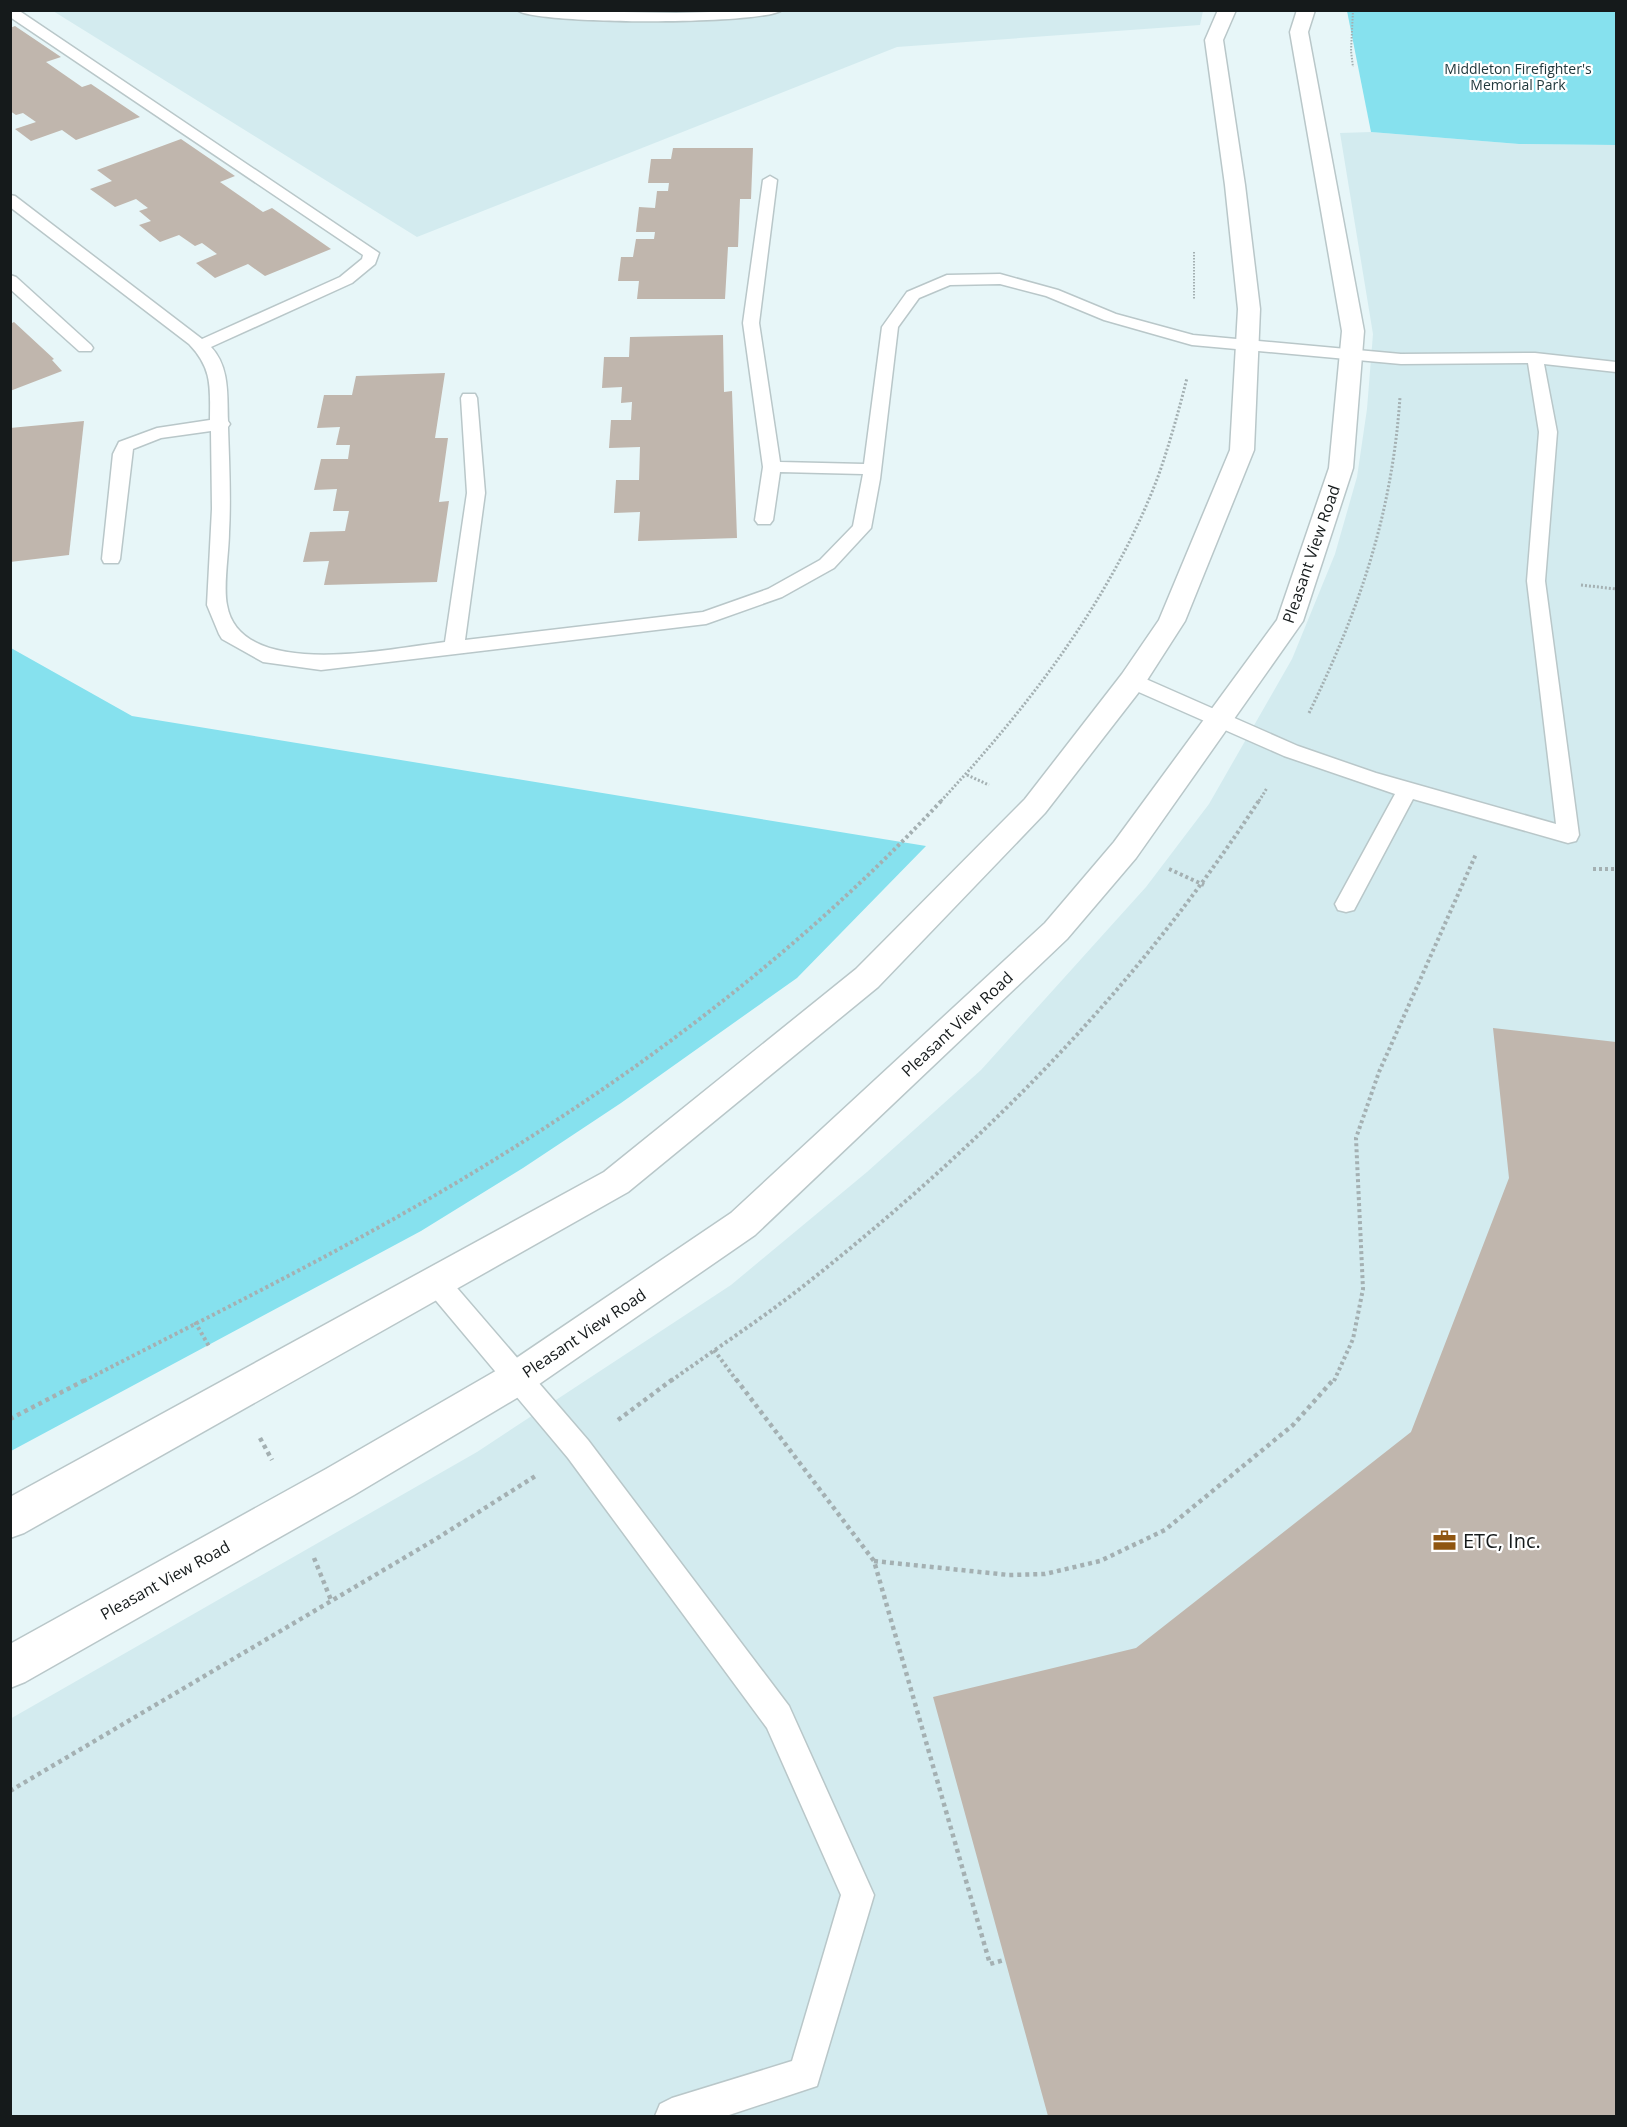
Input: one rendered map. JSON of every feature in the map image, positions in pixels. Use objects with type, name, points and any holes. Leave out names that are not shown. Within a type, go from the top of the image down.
[{"type":"street","points":[[10,1519],[616,1182],[867,978],[1035,806],[1132,681],[1172,621],[1242,450],[1249,309],[1235,185],[1214,40],[1227,10]]},
{"type":"street","name":"Pleasant View Road","points":[[10,1667],[340,1482],[519,1377],[743,1224],[1047,939],[1125,850],[1290,621],[1341,468],[1353,331],[1299,32],[1306,10]]},
{"type":"lane","points":[[523,10],[542,14],[654,17],[743,16],[776,10]]},
{"type":"lane","points":[[10,12],[371,253],[370,261],[346,280],[200,346]]},
{"type":"lane","points":[[764,520],[771,467],[751,323],[770,180]]},
{"type":"lane","points":[[10,200],[209,355],[218,377],[221,424],[221,509],[217,605],[229,634],[270,657],[321,663],[706,618],[776,593],[827,564],[862,528],[890,327],[913,295],[947,280],[1000,279],[1052,294],[1110,316],[1192,340],[1401,359],[1535,358],[1617,367]]},
{"type":"lane","points":[[10,280],[85,348]]},
{"type":"lane","points":[[1132,681],[1220,718],[1290,751],[1370,779],[1568,835],[1536,581],[1548,432],[1535,358]]},
{"type":"lane","points":[[454,648],[476,493],[469,398]]},
{"type":"lane","points":[[111,559],[122,454],[125,446],[157,433],[221,424]]},
{"type":"lane","points":[[771,467],[872,469]]},
{"type":"lane","points":[[1346,904],[1408,789]]},
{"type":"lane","points":[[436,1282],[519,1377],[631,1518],[778,1717],[858,1895],[805,2074],[672,2116]]},
{"type":"path","points":[[10,1419],[433,1196],[625,1074],[711,1010],[910,836],[967,775],[1042,682],[1083,622],[1148,506],[1179,416],[1192,340],[1194,246]]},
{"type":"path","points":[[874,1561],[1018,1575],[1045,1574],[1100,1561],[1165,1530],[1293,1425],[1333,1382],[1353,1339],[1363,1289],[1356,1138],[1379,1072],[1479,848]]},
{"type":"path","points":[[714,1350],[874,1561],[990,1964],[1004,1960]]},
{"type":"shaded area","points":[[53,11],[1203,11],[1200,25],[897,47],[417,237]]},
{"type":"shaded area","points":[[1371,132],[1519,144],[1616,145],[1616,2116],[11,2116],[10,1719],[477,1452],[731,1285],[867,1172],[981,1070],[1146,887],[1209,804],[1292,659],[1335,554],[1357,477],[1367,409],[1373,334],[1340,133]]},
{"type":"green space","name":"Middleton Firefighter's Memorial Park","points":[[1347,11],[1616,11],[1616,145],[1519,144],[1371,132]]},
{"type":"green space","points":[[11,648],[132,716],[926,846],[797,978],[621,1103],[523,1168],[421,1231],[11,1451]]},
{"type":"building","points":[[15,26],[61,57],[46,62],[82,87],[91,84],[140,117],[76,140],[62,130],[31,141],[15,129],[36,122],[23,113],[16,115],[10,111],[10,28]]},
{"type":"building","points":[[181,139],[235,176],[220,182],[263,212],[272,208],[331,249],[265,276],[248,264],[215,278],[196,263],[217,254],[202,243],[195,246],[179,235],[160,242],[139,225],[151,221],[139,211],[148,208],[136,199],[115,207],[90,189],[112,181],[97,170]]},
{"type":"building","points":[[673,148],[753,148],[751,199],[740,199],[738,247],[728,247],[725,299],[637,299],[639,281],[618,281],[621,257],[633,257],[636,239],[654,239],[655,232],[636,232],[639,207],[655,208],[657,191],[668,191],[669,183],[648,183],[651,159],[671,159]]},
{"type":"building","points":[[14,322],[54,359],[52,360],[62,371],[10,391],[10,324]]},
{"type":"building","points":[[723,335],[724,392],[732,391],[737,538],[638,541],[640,512],[614,513],[616,480],[639,480],[640,447],[609,448],[611,420],[631,420],[632,402],[621,403],[622,387],[602,388],[604,357],[629,357],[630,337]]},
{"type":"building","points":[[445,373],[435,438],[448,438],[439,502],[449,501],[437,582],[324,585],[329,561],[303,562],[310,532],[345,531],[349,511],[333,511],[337,489],[314,490],[321,459],[348,459],[350,445],[336,445],[340,427],[317,428],[324,395],[352,395],[356,376]]},
{"type":"building","points":[[84,421],[69,555],[10,562],[10,428]]},
{"type":"building","name":"ETC, Inc.","points":[[1493,1028],[1616,1042],[1616,2116],[1048,2116],[933,1697],[1136,1648],[1411,1432],[1509,1178]]},
{"type":"place","name":"ETC, Inc.","points":[[1445,1540]]}]
